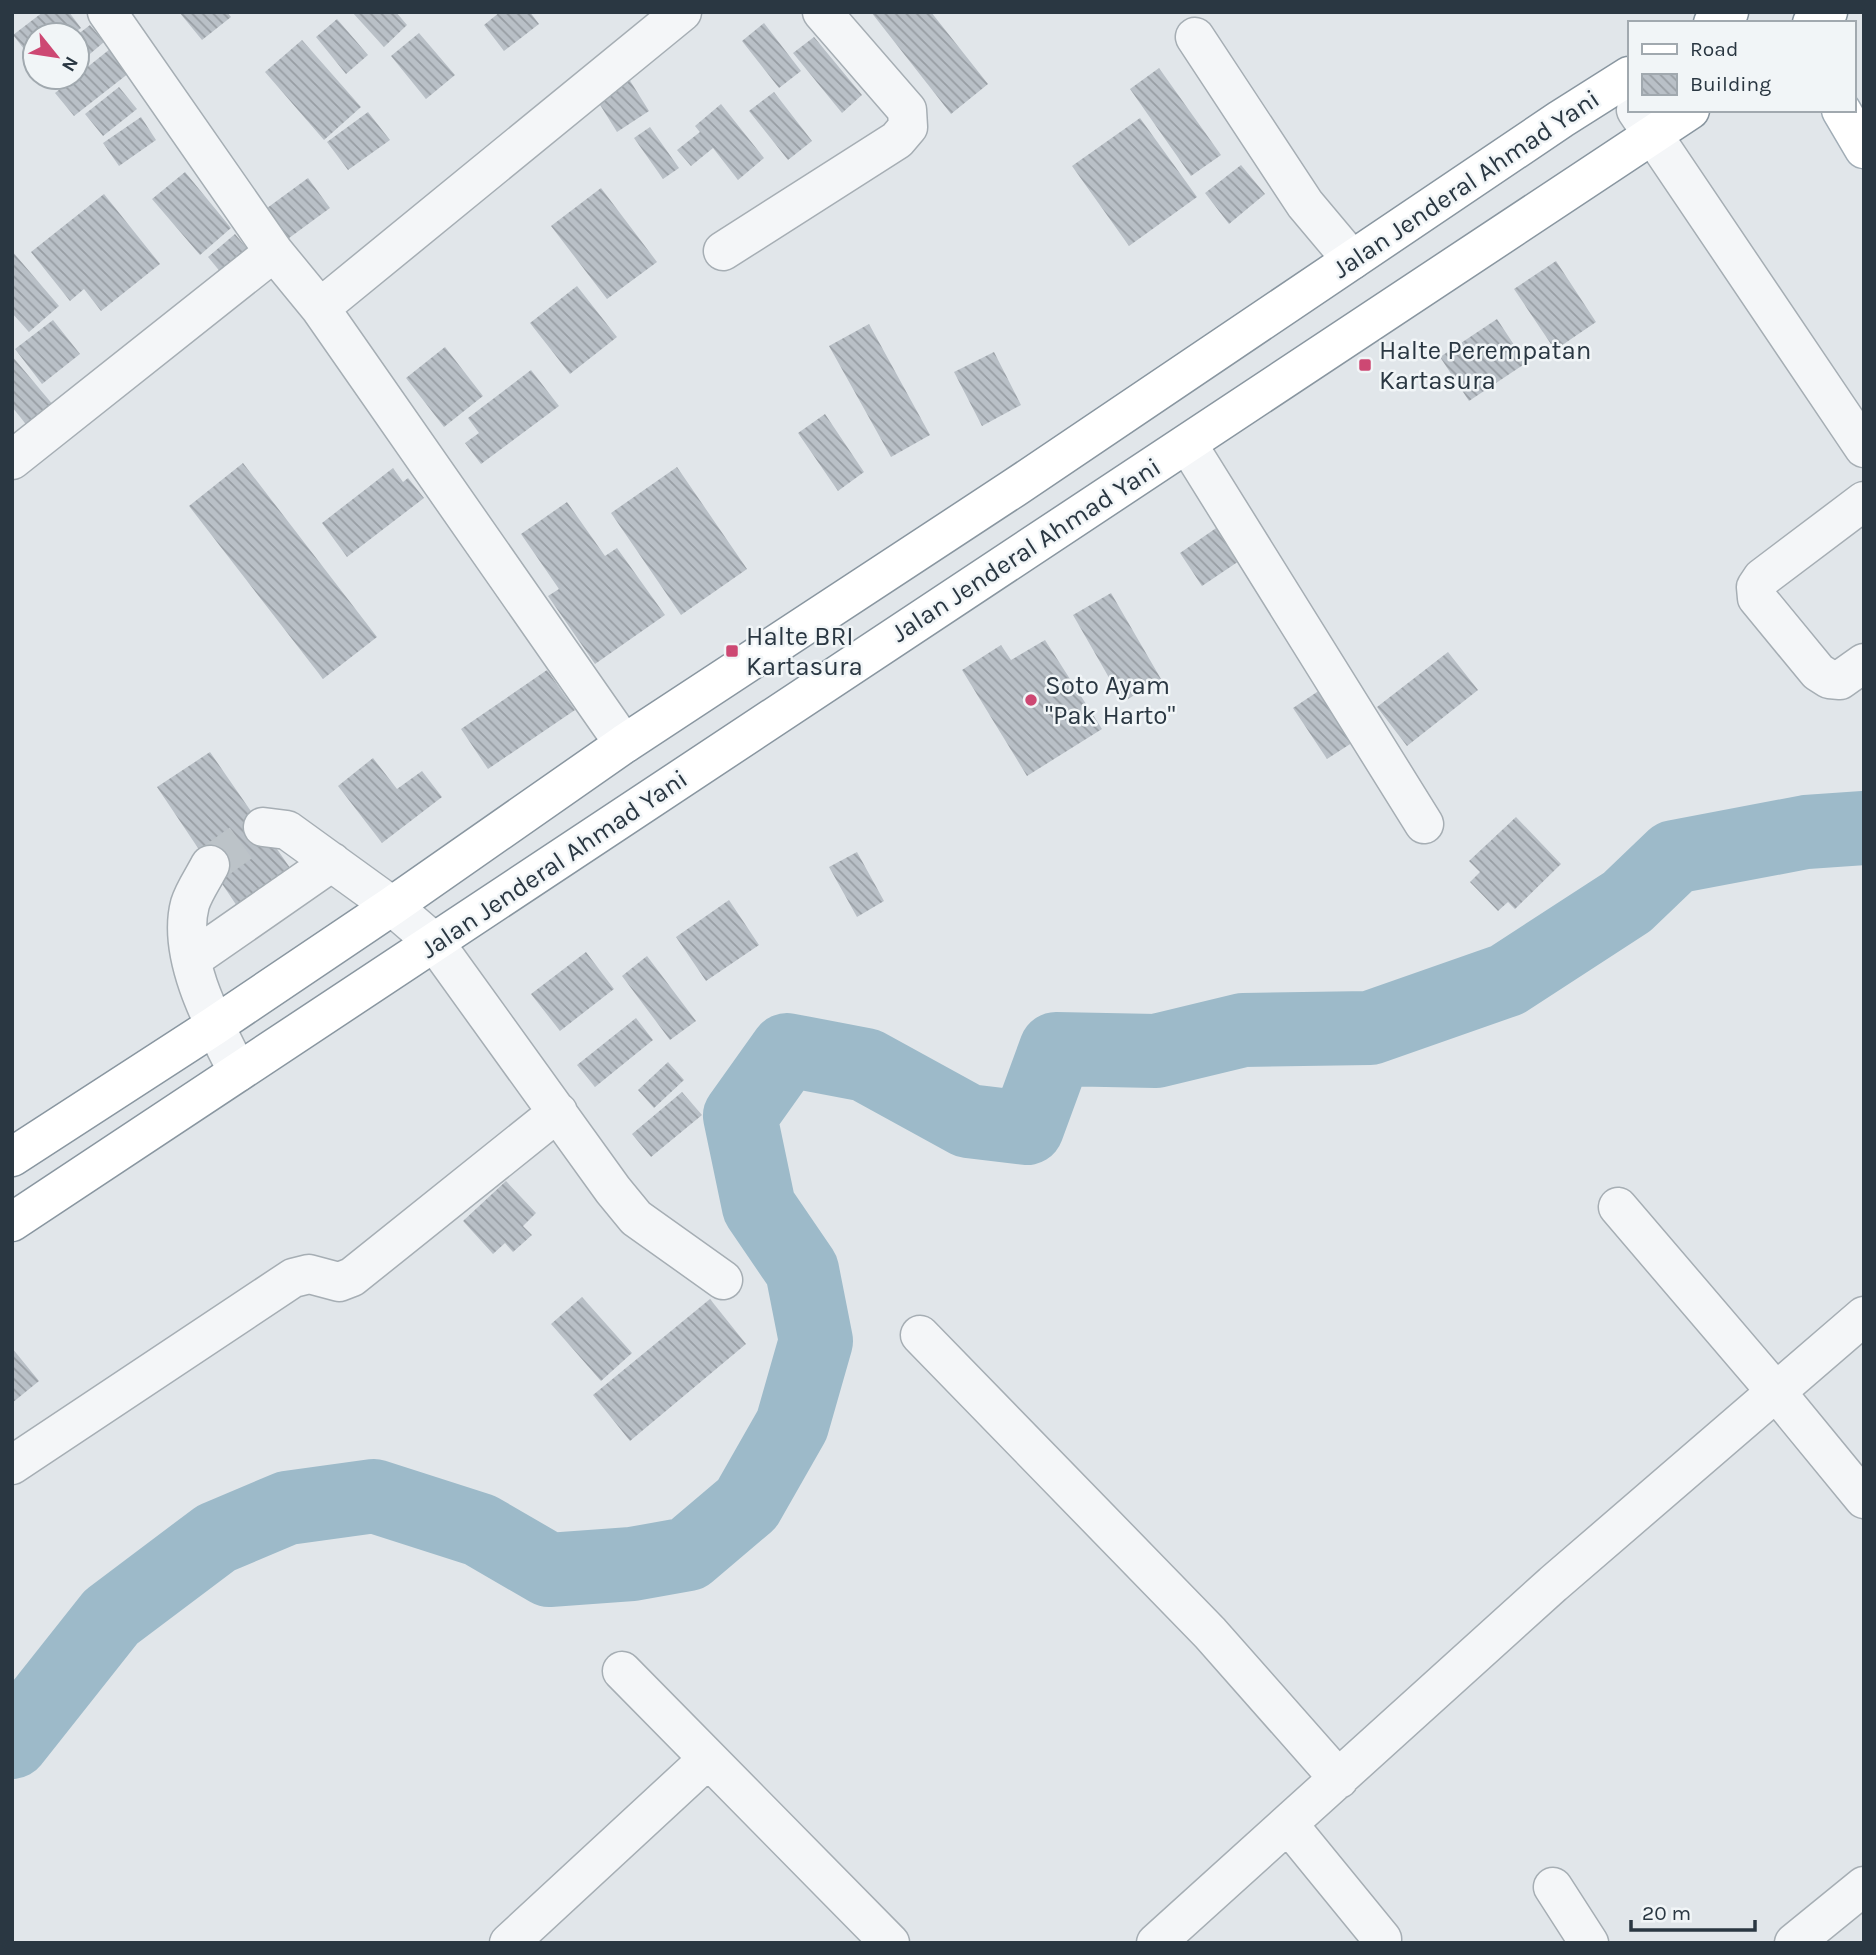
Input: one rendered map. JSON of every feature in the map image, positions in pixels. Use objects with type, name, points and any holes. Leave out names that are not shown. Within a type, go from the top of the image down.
[{"type":"main road","name":"Jalan Jenderal Ahmad Yani","points":[[12,1157],[214,1026],[624,744],[1014,488],[1561,119],[1628,102]]},
{"type":"main road","name":"Jalan Jenderal Ahmad Yani","points":[[12,1222],[1046,536],[1188,445],[1628,105]]},
{"type":"main road","points":[[1841,112],[1864,149]]},
{"type":"main road","points":[[1014,488],[1046,536]]},
{"type":"street","points":[[107,12],[274,252],[320,308],[624,744]]},
{"type":"street","points":[[320,308],[682,12]]},
{"type":"street","points":[[723,251],[897,140],[908,127],[907,110],[822,12]]},
{"type":"street","points":[[1195,37],[1305,204],[1352,260]]},
{"type":"street","points":[[1640,112],[1864,447]]},
{"type":"street","points":[[12,460],[274,252]]},
{"type":"street","points":[[1188,445],[1424,824]]},
{"type":"street","points":[[1864,501],[1762,578],[1756,587],[1757,598],[1818,672],[1829,679],[1840,680],[1864,663]]},
{"type":"street","points":[[263,827],[287,830],[392,906],[435,943],[636,1218],[723,1280]]},
{"type":"street","points":[[191,960],[331,862]]},
{"type":"street","points":[[210,865],[190,904],[188,942],[191,960],[214,1026],[238,1072]]},
{"type":"street","points":[[12,1465],[293,1278],[309,1274],[340,1282],[352,1277],[558,1112]]},
{"type":"street","points":[[1618,1207],[1777,1392],[1864,1499]]},
{"type":"street","points":[[1156,1943],[1553,1584],[1864,1316]]},
{"type":"street","points":[[920,1335],[1210,1633],[1339,1779]]},
{"type":"street","points":[[622,1671],[890,1943]]},
{"type":"street","points":[[509,1943],[708,1759]]},
{"type":"street","points":[[1288,1824],[1382,1939]]},
{"type":"street","points":[[1794,1943],[1864,1886]]},
{"type":"street","points":[[1553,1887],[1589,1943]]},
{"type":"building","points":[[43,12],[69,12],[76,21],[31,21]]},
{"type":"building","points":[[179,12],[227,12],[231,17],[202,40]]},
{"type":"building","points":[[352,12],[396,12],[407,25],[384,47]]},
{"type":"building","points":[[500,12],[530,12],[539,24],[504,51],[484,25]]},
{"type":"building","points":[[871,12],[931,12],[988,84],[951,114]]},
{"type":"building","points":[[337,19],[368,55],[346,74],[316,37]]},
{"type":"building","points":[[764,23],[801,71],[779,88],[742,41]]},
{"type":"building","points":[[91,26],[104,42],[91,53]]},
{"type":"building","points":[[21,29],[21,45],[13,35]]},
{"type":"building","points":[[419,33],[455,75],[426,99],[391,56]]},
{"type":"building","points":[[814,37],[862,95],[842,113],[793,53]]},
{"type":"building","points":[[302,40],[361,107],[324,140],[265,72]]},
{"type":"building","points":[[110,49],[129,73],[74,116],[55,93],[91,91],[91,64]]},
{"type":"building","points":[[1159,68],[1221,155],[1191,176],[1130,89]]},
{"type":"building","points":[[629,79],[649,111],[617,132],[597,100]]},
{"type":"building","points":[[119,87],[137,109],[103,136],[85,114]]},
{"type":"building","points":[[774,92],[812,141],[788,160],[749,111]]},
{"type":"building","points":[[721,104],[764,158],[738,180],[713,148],[691,166],[677,150],[700,132],[695,126]]},
{"type":"building","points":[[368,112],[390,140],[348,170],[327,142]]},
{"type":"building","points":[[141,117],[156,140],[119,166],[103,143]]},
{"type":"building","points":[[1140,118],[1197,197],[1129,246],[1072,166]]},
{"type":"building","points":[[650,127],[679,168],[663,179],[634,138]]},
{"type":"building","points":[[1241,165],[1265,194],[1229,224],[1205,193]]},
{"type":"building","points":[[185,172],[231,228],[200,255],[152,199]]},
{"type":"building","points":[[308,178],[330,208],[285,241],[263,211]]},
{"type":"building","points":[[601,188],[657,262],[607,299],[551,226]]},
{"type":"building","points":[[104,194],[160,264],[101,311],[84,289],[70,301],[31,252]]},
{"type":"building","points":[[235,234],[250,252],[223,275],[208,257]]},
{"type":"building","points":[[12,251],[59,306],[29,332],[12,313]]},
{"type":"building","points":[[1556,261],[1596,322],[1555,350],[1514,289]]},
{"type":"building","points":[[577,286],[617,337],[570,374],[530,323]]},
{"type":"building","points":[[1497,319],[1526,363],[1469,401],[1440,357]]},
{"type":"building","points":[[53,320],[80,354],[42,384],[15,349]]},
{"type":"building","points":[[869,324],[930,435],[891,457],[829,346]]},
{"type":"building","points":[[445,347],[483,396],[444,427],[406,378]]},
{"type":"building","points":[[994,352],[1021,405],[982,426],[954,372]]},
{"type":"building","points":[[12,356],[59,412],[34,434],[12,407]]},
{"type":"building","points":[[531,370],[559,406],[481,464],[465,443],[479,433],[468,418]]},
{"type":"building","points":[[825,414],[864,472],[838,491],[798,433]]},
{"type":"building","points":[[243,463],[377,637],[323,679],[189,506]]},
{"type":"building","points":[[677,467],[747,569],[681,615],[611,513]]},
{"type":"building","points":[[393,468],[403,482],[408,478],[424,498],[347,557],[322,523]]},
{"type":"building","points":[[567,502],[605,556],[617,548],[665,615],[595,664],[548,596],[559,589],[521,534]]},
{"type":"building","points":[[1222,524],[1245,557],[1202,586],[1180,553]]},
{"type":"building","points":[[1111,593],[1161,679],[1123,702],[1073,615]]},
{"type":"building","name":"Soto Ayam \"Pak Harto\"","points":[[1045,640],[1102,729],[1027,776],[962,670],[1001,645],[1011,660]]},
{"type":"building","points":[[1448,652],[1478,690],[1407,746],[1377,707]]},
{"type":"building","points":[[547,670],[575,710],[488,769],[461,729]]},
{"type":"building","points":[[1326,686],[1361,737],[1327,759],[1293,708]]},
{"type":"building","points":[[210,752],[297,878],[243,915],[157,787]]},
{"type":"building","points":[[373,758],[397,789],[422,771],[442,797],[382,843],[338,786]]},
{"type":"building","points":[[1516,817],[1561,864],[1515,909],[1508,902],[1498,911],[1470,882],[1480,872],[1469,861]]},
{"type":"building","points":[[857,852],[884,901],[857,917],[829,867]]},
{"type":"building","points":[[729,900],[759,945],[706,981],[676,937]]},
{"type":"building","points":[[586,952],[614,989],[560,1031],[531,994]]},
{"type":"building","points":[[647,956],[696,1021],[670,1040],[622,976]]},
{"type":"building","points":[[636,1018],[653,1040],[595,1087],[577,1065]]},
{"type":"building","points":[[668,1062],[684,1080],[654,1108],[638,1090]]},
{"type":"building","points":[[682,1092],[702,1115],[651,1157],[632,1134]]},
{"type":"building","points":[[506,1181],[536,1213],[523,1226],[532,1235],[513,1252],[505,1243],[493,1254],[463,1221]]},
{"type":"building","points":[[582,1297],[632,1353],[601,1381],[551,1324]]},
{"type":"building","points":[[710,1299],[746,1344],[630,1441],[593,1395]]},
{"type":"building","points":[[12,1348],[39,1381],[12,1403]]},
{"type":"waterway","points":[[12,1742],[111,1617],[216,1538],[287,1508],[374,1496],[480,1530],[549,1570],[632,1564],[688,1554],[747,1504],[792,1425],[816,1341],[802,1270],[759,1207],[740,1116],[787,1050],[866,1065],[968,1121],[1027,1128],[1056,1049],[1156,1051],[1243,1030],[1370,1028],[1507,980],[1627,902],[1674,857],[1806,832],[1864,828]]},
{"type":"tunnel","points":[[210,865],[263,827]]},
{"type":"place","name":"Halte Perempatan Kartasura","points":[[1365,365]]},
{"type":"place","name":"Halte BRI Kartasura","points":[[732,651]]},
{"type":"place","name":"Soto Ayam \"Pak Harto\"","points":[[1031,700]]}]
